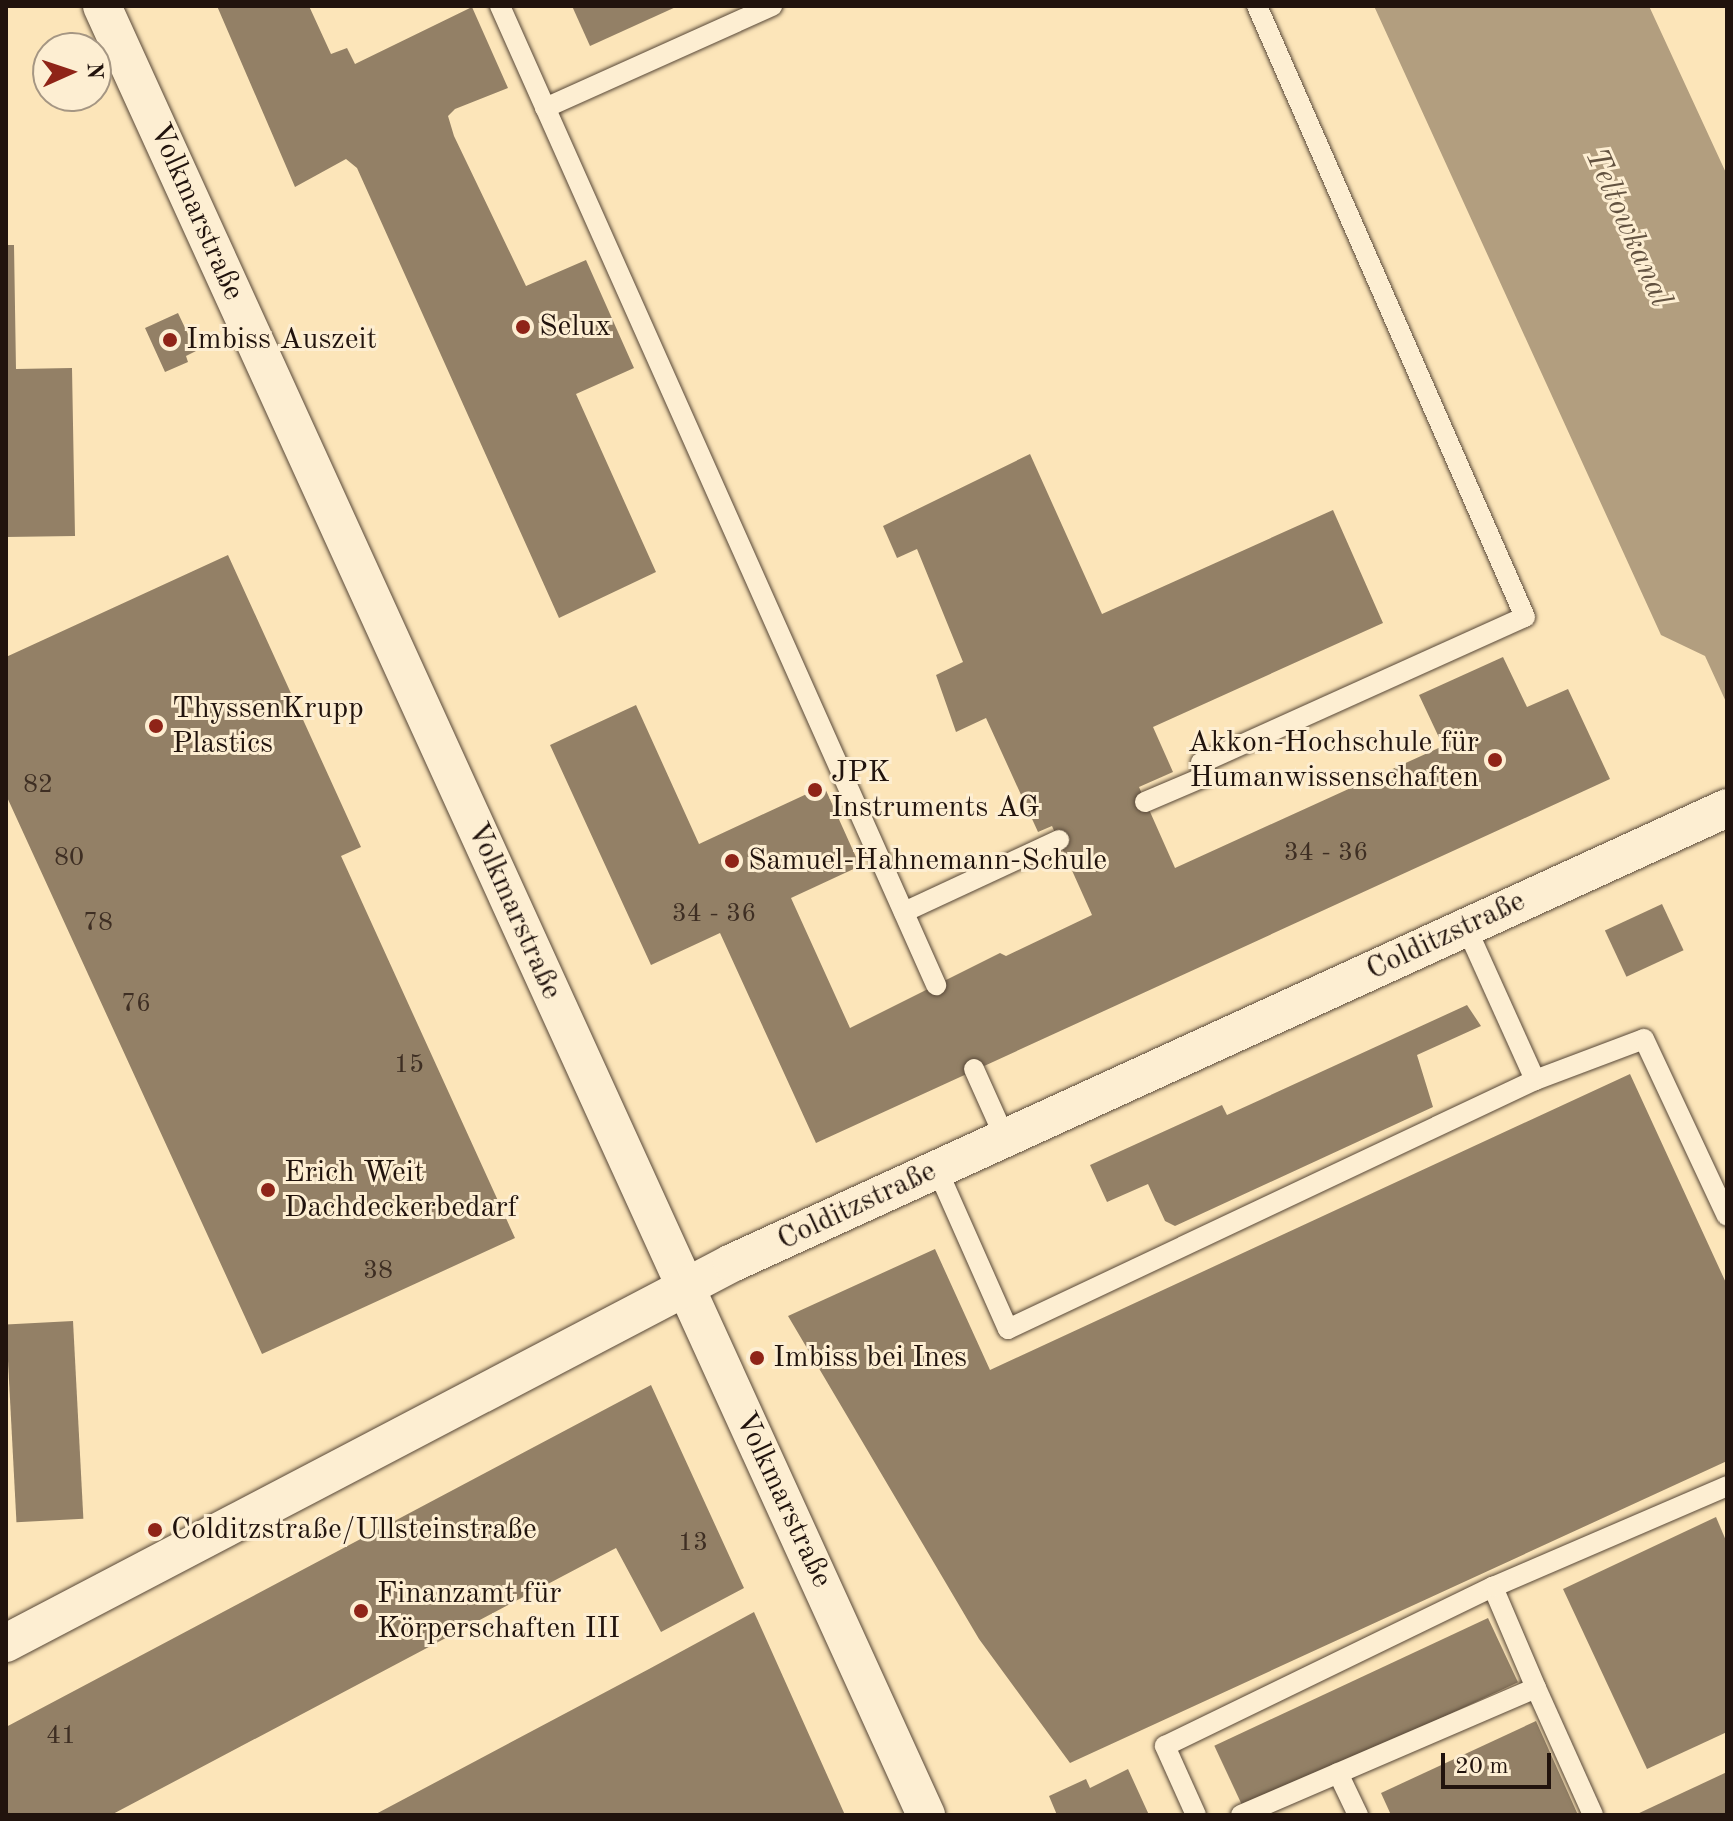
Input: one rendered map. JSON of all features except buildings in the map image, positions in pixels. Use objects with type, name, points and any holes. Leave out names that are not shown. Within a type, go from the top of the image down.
[{"type":"street","name":"Volkmarstraße","points":[[102,6],[926,1815]]},
{"type":"street","name":"Colditzstraße","points":[[6,1643],[686,1286],[1727,808]]},
{"type":"lane","points":[[500,6],[936,985]]},
{"type":"lane","points":[[545,108],[772,6]]},
{"type":"lane","points":[[1145,802],[1206,776],[1201,763],[1525,617],[1257,6]]},
{"type":"lane","points":[[904,912],[1059,840]]},
{"type":"lane","points":[[1466,927],[1535,1080]]},
{"type":"lane","points":[[937,1169],[1008,1329],[1535,1080],[1644,1039],[1727,1216]]},
{"type":"lane","points":[[974,1069],[1005,1138]]},
{"type":"lane","points":[[1196,1815],[1165,1746],[1493,1587],[1727,1486]]},
{"type":"lane","points":[[1493,1587],[1593,1815]]},
{"type":"lane","points":[[1241,1815],[1536,1688]]},
{"type":"lane","points":[[1338,1773],[1358,1815]]},
{"type":"water","name":"Teltowkanal","points":[[1374,6],[1649,6],[1727,175],[1727,704],[1705,656],[1661,635]]},
{"type":"place","name":"Selux","points":[[523,327]]},
{"type":"place","name":"Imbiss Auszeit","points":[[170,340]]},
{"type":"place","name":"ThyssenKrupp Plastics","points":[[156,726]]},
{"type":"place","name":"Akkon-Hochschule für Humanwissenschaften","points":[[1495,760]]},
{"type":"place","name":"JPK Instruments AG","points":[[815,790]]},
{"type":"place","name":"Samuel-Hahnemann-Schule","points":[[732,861]]},
{"type":"place","name":"Erich Weit Dachdeckerbedarf","points":[[268,1190]]},
{"type":"place","name":"Imbiss bei Ines","points":[[757,1358]]},
{"type":"place","name":"Colditzstraße/Ullsteinstraße","points":[[155,1530]]},
{"type":"place","name":"Finanzamt für Körperschaften III","points":[[361,1611]]}]
